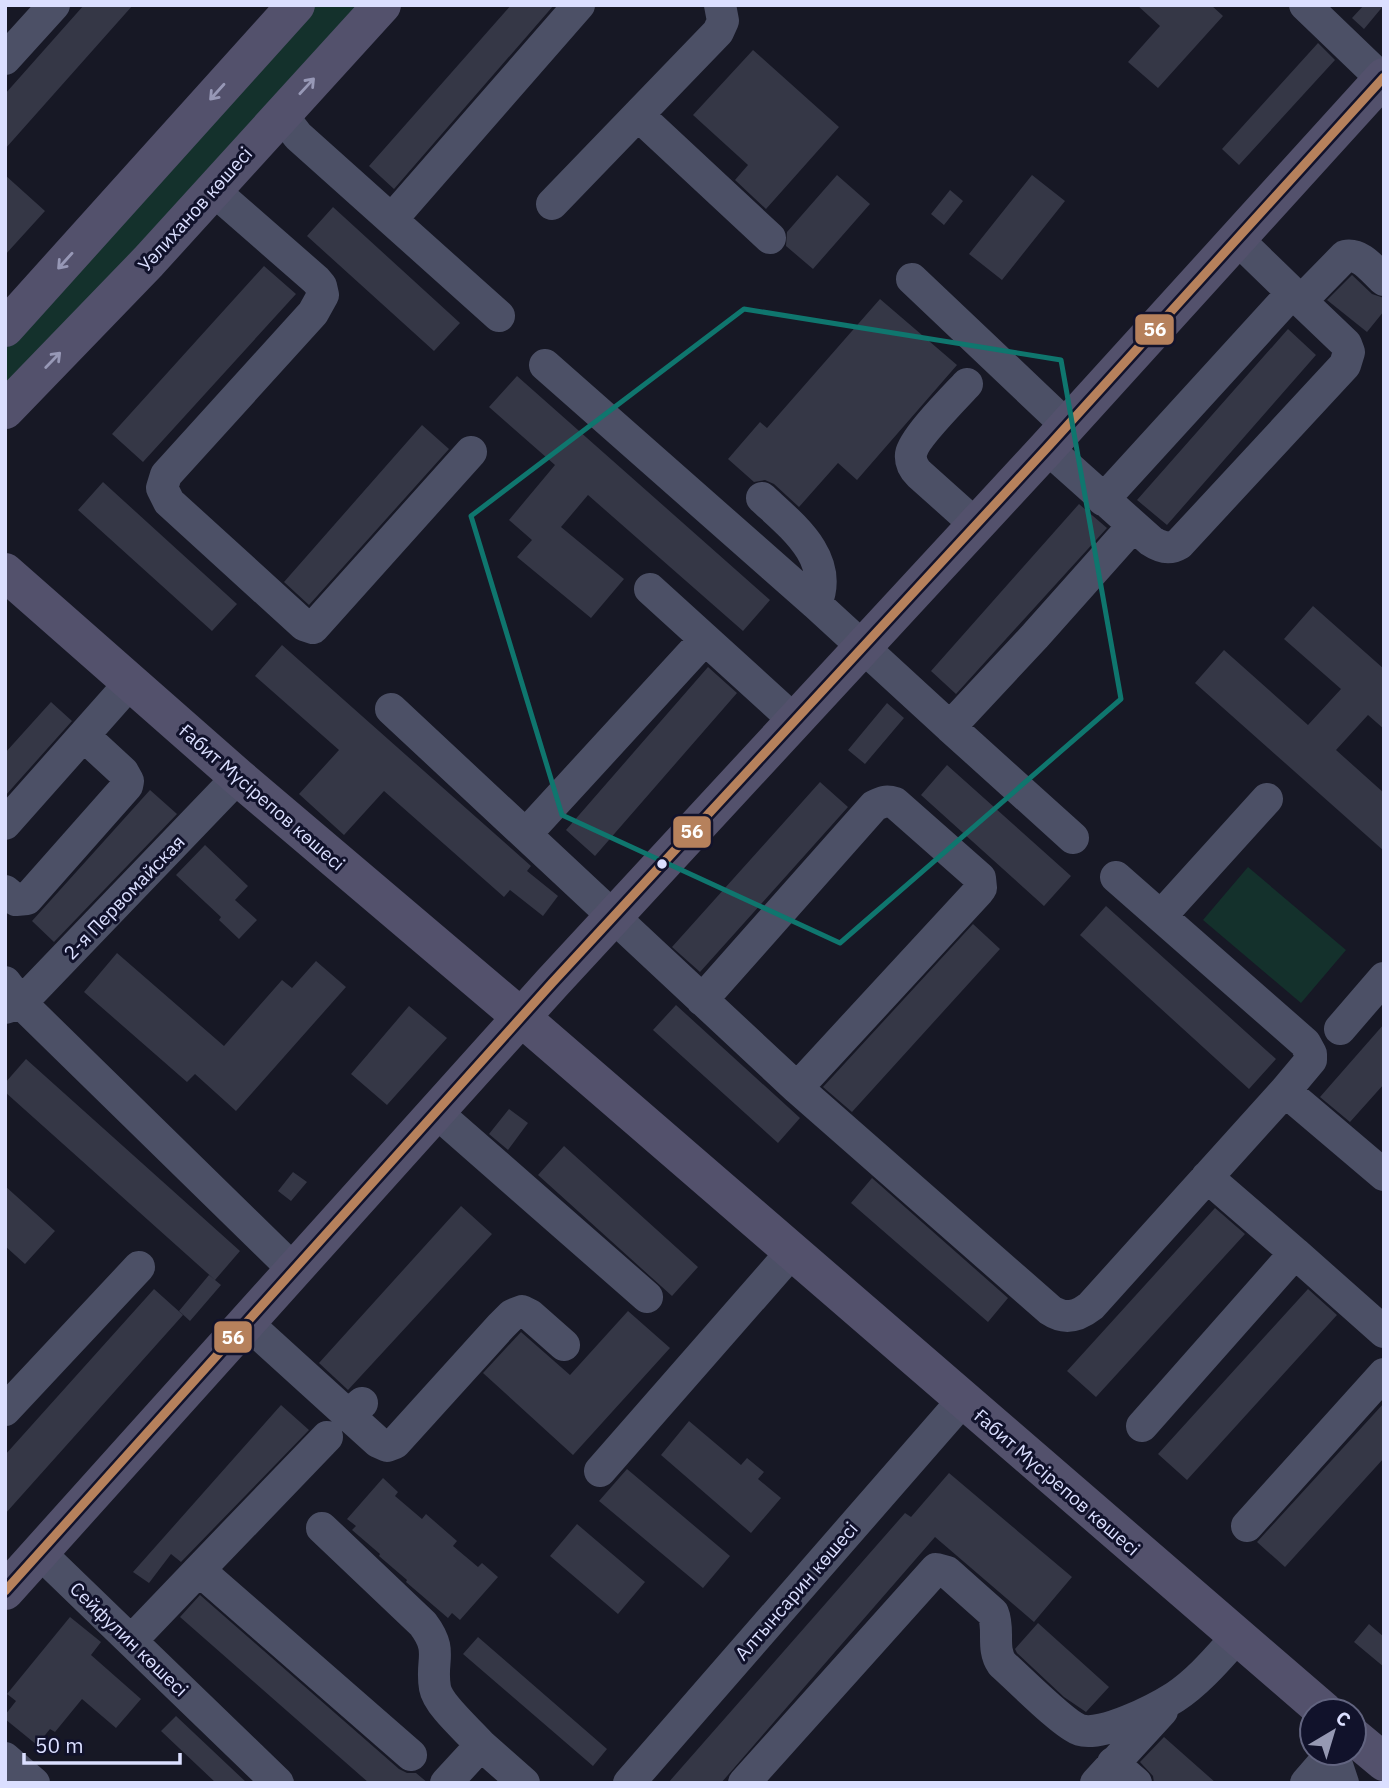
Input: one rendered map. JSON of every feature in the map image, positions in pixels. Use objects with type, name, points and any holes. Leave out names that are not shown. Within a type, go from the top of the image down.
[{"type":"main road","points":[[5,328],[296,5]]},
{"type":"main road","name":"Уәлиханов көшесі","points":[[5,410],[148,262],[382,5]]},
{"type":"main road","points":[[5,1591],[613,917],[976,526],[1383,78]]},
{"type":"main road","name":"Ғабит Мүсірепов көшесі","points":[[5,572],[238,777],[522,1018],[1308,1697]]},
{"type":"main road","points":[[1368,1749],[1384,1762]]},
{"type":"street","points":[[8,51],[54,5]]},
{"type":"street","points":[[392,219],[579,5]]},
{"type":"street","points":[[552,204],[718,32],[723,21],[720,5]]},
{"type":"street","points":[[1305,5],[1383,78]]},
{"type":"street","points":[[281,114],[298,136],[499,316]]},
{"type":"street","points":[[638,115],[770,239]]},
{"type":"street","points":[[213,190],[316,280],[323,295],[313,313],[166,475],[162,488],[169,502],[304,625],[313,628],[471,452]]},
{"type":"street","points":[[912,279],[1057,437],[1103,500],[1156,545],[1174,547],[1184,541],[1345,365],[1349,352],[1346,344],[1236,238]]},
{"type":"street","points":[[1103,500],[1297,297],[1345,256],[1361,258],[1384,280]]},
{"type":"street","points":[[545,365],[816,604],[861,648],[1073,838]]},
{"type":"street","points":[[967,384],[918,440],[911,455],[919,474],[976,526]]},
{"type":"street","points":[[762,498],[795,529],[813,551],[821,585],[816,604]]},
{"type":"street","points":[[950,727],[1044,627],[1133,526]]},
{"type":"street","points":[[650,589],[794,720]]},
{"type":"street","points":[[526,834],[705,639]]},
{"type":"street","points":[[5,824],[130,682]]},
{"type":"street","points":[[391,709],[797,1087],[1040,1301],[1061,1316],[1077,1316],[1091,1306],[1308,1065],[1311,1054],[1309,1048],[1115,877]]},
{"type":"street","points":[[5,891],[16,900],[27,899],[127,786],[128,781],[123,772],[84,736]]},
{"type":"street","name":"2-я Первомайская","points":[[10,998],[238,777]]},
{"type":"street","points":[[702,1000],[874,806],[882,802],[888,800],[895,803],[980,878],[981,888],[978,892],[797,1087]]},
{"type":"street","points":[[1161,916],[1266,800]]},
{"type":"street","points":[[1340,1028],[1384,978]]},
{"type":"street","points":[[10,998],[294,1270]]},
{"type":"street","points":[[1285,1091],[1384,1175]]},
{"type":"street","points":[[436,1112],[647,1297]]},
{"type":"street","points":[[1207,1177],[1384,1332]]},
{"type":"street","points":[[600,1471],[791,1253]]},
{"type":"street","points":[[1142,1426],[1295,1253]]},
{"type":"street","points":[[5,1410],[139,1267]]},
{"type":"street","points":[[247,1323],[354,1408],[378,1442],[387,1446],[395,1443],[512,1315],[522,1311],[530,1315],[564,1345]]},
{"type":"street","points":[[1247,1527],[1384,1374]]},
{"type":"street","name":"Алтынсарин көшесі","points":[[629,1783],[963,1400]]},
{"type":"street","points":[[131,1641],[327,1437]]},
{"type":"street","points":[[322,1528],[423,1624],[432,1636],[436,1649],[437,1695],[481,1745],[524,1783]]},
{"type":"street","name":"Сейфулин көшесі","points":[[40,1553],[278,1783]]},
{"type":"street","points":[[744,1783],[936,1569],[947,1572],[993,1613],[998,1658],[1072,1726],[1087,1731],[1107,1728],[1175,1697]]},
{"type":"street","points":[[199,1570],[411,1755]]},
{"type":"street","points":[[1115,1776],[1175,1697],[1207,1670],[1237,1637]]},
{"type":"street","points":[[446,1783],[481,1745]]},
{"type":"street","points":[[5,1758],[34,1783]]},
{"type":"street","points":[[1306,1783],[1320,1767]]},
{"type":"highlighted area","points":[[744,309],[1061,360],[1121,699],[840,943],[562,815],[471,516]]},
{"type":"green space","points":[[313,5],[359,5],[5,396],[5,345]]},
{"type":"green space","points":[[1248,867],[1346,950],[1301,1003],[1203,920]]},
{"type":"building","points":[[84,5],[133,5],[5,149],[5,94]]},
{"type":"building","points":[[511,5],[554,5],[394,189],[369,166]]},
{"type":"building","points":[[1137,5],[1211,5],[1223,16],[1158,88],[1128,62],[1160,26]]},
{"type":"building","points":[[1364,5],[1384,5],[1364,29],[1352,18]]},
{"type":"building","points":[[1318,43],[1335,60],[1239,165],[1222,149]]},
{"type":"building","points":[[753,50],[839,127],[766,209],[735,180],[748,165],[693,115]]},
{"type":"building","points":[[5,175],[45,211],[5,255]]},
{"type":"building","points":[[837,175],[870,204],[813,269],[786,246],[787,232]]},
{"type":"building","points":[[1032,175],[1065,201],[1002,280],[969,254]]},
{"type":"building","points":[[950,190],[963,201],[944,225],[931,214]]},
{"type":"building","points":[[333,207],[460,323],[434,351],[307,236]]},
{"type":"building","points":[[264,266],[296,294],[143,462],[112,434]]},
{"type":"building","points":[[1352,275],[1372,294],[1384,298],[1384,311],[1367,332],[1327,300]]},
{"type":"building","points":[[880,299],[957,365],[857,480],[838,463],[799,507],[774,484],[765,480],[754,482],[728,459],[760,422],[767,428]]},
{"type":"building","points":[[1288,329],[1316,355],[1167,525],[1137,500]]},
{"type":"building","points":[[517,376],[770,600],[743,631],[588,495],[561,527],[624,579],[591,618],[517,557],[532,540],[509,520],[555,465],[489,407]]},
{"type":"building","points":[[422,425],[449,449],[309,605],[284,582]]},
{"type":"building","points":[[103,482],[237,604],[212,631],[78,510]]},
{"type":"building","points":[[1079,504],[1107,528],[956,694],[931,671]]},
{"type":"building","points":[[1313,606],[1384,669],[1384,729],[1368,715],[1336,750],[1384,793],[1384,851],[1195,683],[1224,650],[1308,725],[1341,689],[1284,639]]},
{"type":"building","points":[[282,645],[531,866],[527,871],[558,896],[543,916],[510,890],[504,897],[384,791],[344,835],[299,794],[339,750],[255,676]]},
{"type":"building","points":[[708,667],[737,693],[595,856],[566,830]]},
{"type":"building","points":[[51,702],[72,721],[5,796],[5,753]]},
{"type":"building","points":[[887,703],[904,718],[865,764],[848,750]]},
{"type":"building","points":[[947,765],[1071,876],[1044,906],[921,795]]},
{"type":"building","points":[[820,782],[848,807],[700,972],[672,947]]},
{"type":"building","points":[[150,790],[177,814],[54,942],[32,921]]},
{"type":"building","points":[[205,845],[248,886],[235,900],[257,920],[239,939],[219,920],[221,917],[176,875]]},
{"type":"building","points":[[1106,906],[1276,1059],[1249,1089],[1080,935]]},
{"type":"building","points":[[973,924],[1000,949],[852,1112],[823,1087]]},
{"type":"building","points":[[117,953],[224,1046],[282,980],[292,988],[316,961],[346,987],[236,1111],[195,1074],[187,1082],[84,992]]},
{"type":"building","points":[[676,1005],[800,1118],[778,1143],[653,1030]]},
{"type":"building","points":[[409,1006],[447,1038],[387,1105],[351,1074]]},
{"type":"building","points":[[1384,1024],[1384,1084],[1350,1122],[1320,1097]]},
{"type":"building","points":[[26,1059],[240,1251],[215,1280],[5,1092],[5,1083]]},
{"type":"building","points":[[509,1109],[528,1123],[508,1150],[489,1134]]},
{"type":"building","points":[[564,1146],[698,1267],[672,1296],[538,1175]]},
{"type":"building","points":[[293,1172],[307,1182],[291,1201],[278,1191]]},
{"type":"building","points":[[872,1178],[1008,1298],[988,1322],[851,1203]]},
{"type":"building","points":[[5,1186],[55,1231],[25,1264],[5,1246]]},
{"type":"building","points":[[461,1206],[492,1234],[348,1390],[319,1363]]},
{"type":"building","points":[[1215,1208],[1245,1234],[1096,1397],[1067,1371]]},
{"type":"building","points":[[209,1275],[221,1285],[190,1321],[179,1311]]},
{"type":"building","points":[[154,1289],[183,1315],[5,1514],[5,1455]]},
{"type":"building","points":[[1308,1289],[1337,1315],[1187,1480],[1158,1454]]},
{"type":"building","points":[[628,1311],[670,1348],[573,1455],[483,1373],[521,1332],[570,1375]]},
{"type":"building","points":[[1384,1403],[1384,1458],[1285,1567],[1257,1542]]},
{"type":"building","points":[[281,1405],[309,1430],[181,1562],[171,1554],[149,1583],[133,1572]]},
{"type":"building","points":[[689,1421],[741,1465],[747,1458],[764,1472],[758,1479],[781,1498],[751,1533],[661,1455]]},
{"type":"building","points":[[627,1469],[730,1556],[703,1588],[599,1501]]},
{"type":"building","points":[[949,1473],[1072,1577],[1034,1622],[935,1537],[721,1783],[668,1783],[905,1513],[911,1517]]},
{"type":"building","points":[[383,1478],[398,1492],[395,1496],[422,1519],[426,1514],[457,1541],[453,1546],[478,1567],[482,1563],[498,1577],[460,1620],[452,1613],[448,1618],[352,1530],[356,1526],[347,1519]]},
{"type":"building","points":[[577,1524],[645,1582],[618,1614],[550,1556]]},
{"type":"building","points":[[200,1595],[399,1769],[416,1773],[428,1783],[369,1783],[180,1617]]},
{"type":"building","points":[[70,1617],[101,1642],[91,1655],[141,1699],[116,1728],[82,1699],[55,1732],[50,1729],[37,1745],[5,1719],[16,1701],[7,1694]]},
{"type":"building","points":[[1038,1623],[1109,1687],[1086,1712],[1064,1697],[1017,1653],[1015,1649]]},
{"type":"building","points":[[1369,1624],[1384,1637],[1384,1667],[1354,1642]]},
{"type":"building","points":[[478,1637],[607,1749],[593,1766],[463,1654]]},
{"type":"building","points":[[176,1716],[247,1783],[216,1783],[161,1731]]},
{"type":"building","points":[[1164,1737],[1216,1783],[1154,1783],[1153,1776],[1140,1762]]},
{"type":"transit line","name":"56","points":[[5,1591],[552,983],[1047,448],[1384,77]]}]
